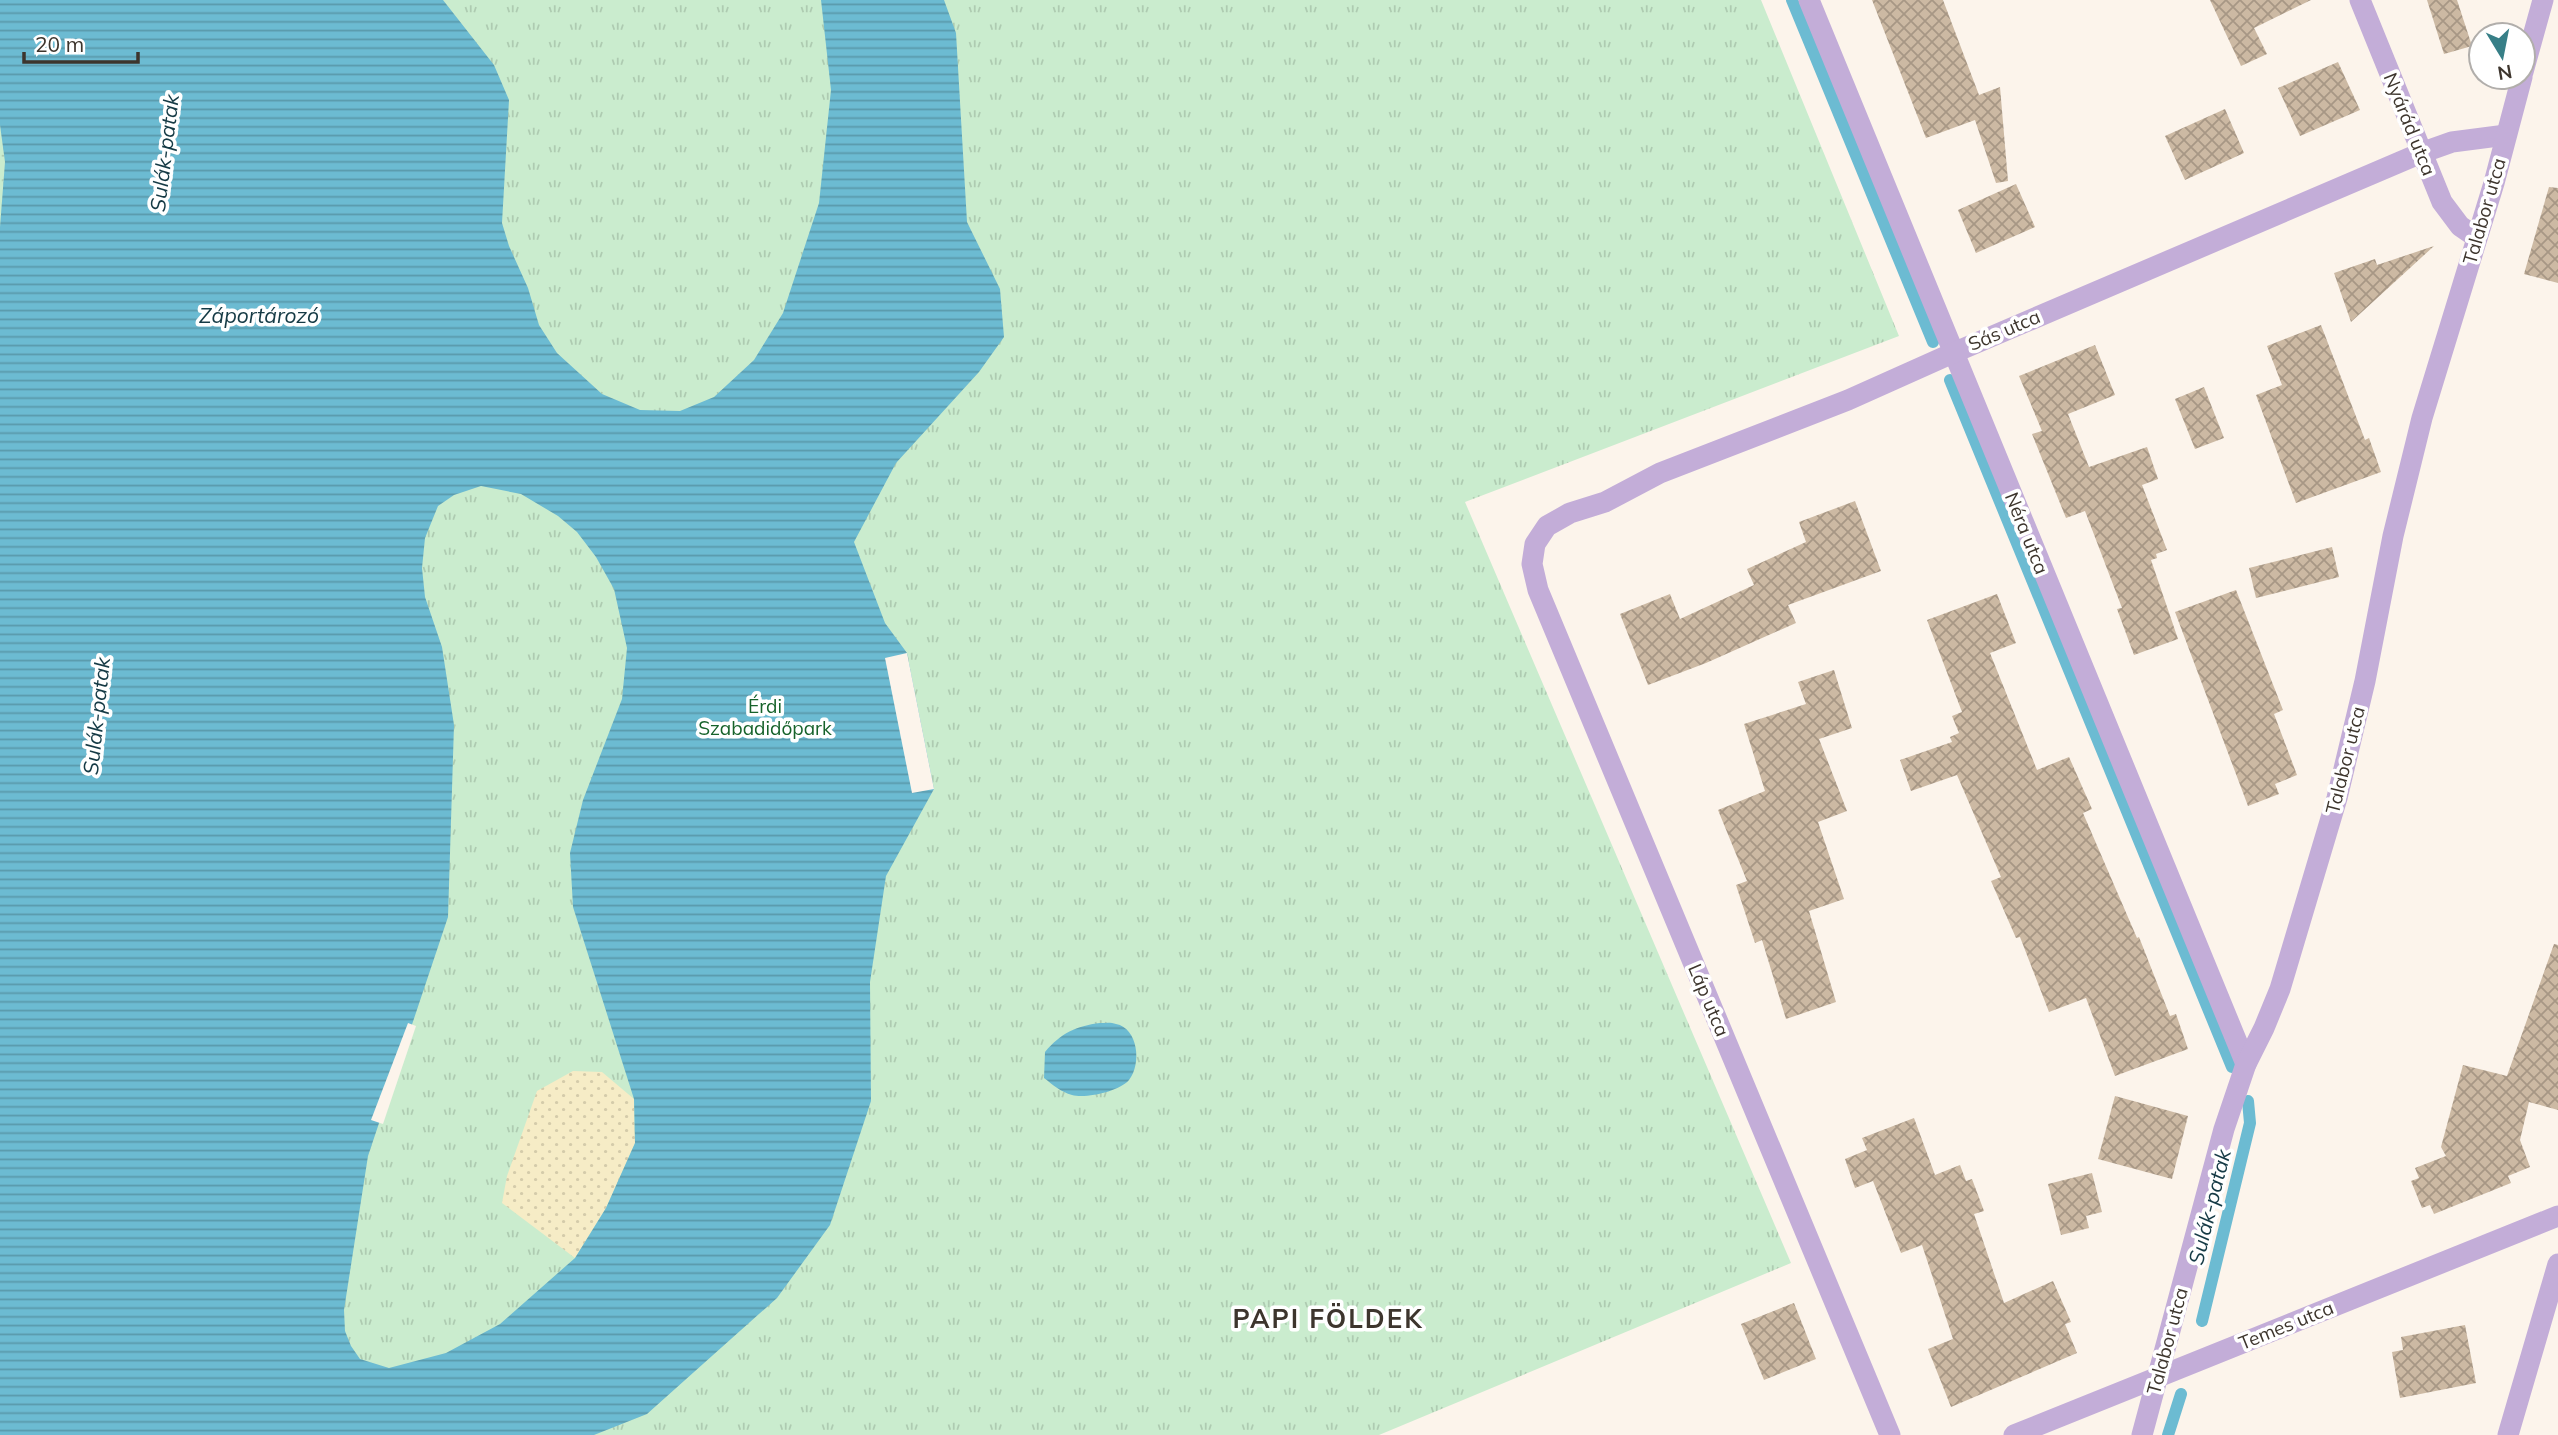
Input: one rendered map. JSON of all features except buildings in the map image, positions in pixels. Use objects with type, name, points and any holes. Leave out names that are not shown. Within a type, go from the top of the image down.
[{"type":"street","name":"Néra utca","points":[[1809,0],[2246,1064]]},
{"type":"street","name":"Nyárád utca","points":[[2360,0],[2442,202],[2460,226],[2476,237]]},
{"type":"street","name":"Talabor utca","points":[[2537,21],[2543,0]]},
{"type":"street","name":"Talabor utca","points":[[2142,1435],[2224,1129],[2246,1064],[2280,989],[2337,798],[2365,681],[2393,536],[2419,431],[2494,183],[2518,91]]},
{"type":"street","name":"Sás utca","points":[[1532,564],[1535,544],[1547,526],[1570,513],[1605,502],[1661,473],[1848,400],[1952,352],[2421,153],[2452,142],[2506,135]]},
{"type":"street","name":"Láp utca","points":[[1532,564],[1538,590],[1890,1435]]},
{"type":"street","name":"Temes utca","points":[[2014,1435],[2558,1216]]},
{"type":"street","points":[[2508,1435],[2558,1264]]},
{"type":"green space","name":"Érdi Szabadidőpark","points":[[0,0],[1761,0],[1899,336],[1465,502],[1791,1263],[1379,1435],[0,1435]]},
{"type":"green space","points":[[0,125],[5,162],[0,227]]},
{"type":"sand","points":[[573,1071],[602,1072],[634,1099],[635,1143],[606,1208],[575,1258],[502,1203],[507,1176],[537,1091]]},
{"type":"water","name":"Záportározó","points":[[0,0],[443,0],[494,65],[509,100],[502,223],[528,288],[539,325],[557,353],[602,394],[640,410],[680,411],[714,397],[754,360],[783,313],[819,203],[831,90],[821,0],[944,0],[956,33],[967,222],[1000,289],[1004,337],[979,372],[896,463],[854,542],[885,623],[907,653],[934,789],[886,876],[870,982],[871,1101],[830,1225],[777,1298],[647,1414],[594,1435],[0,1435],[0,227],[5,162],[0,125]],"holes":[[[481,486],[521,494],[558,516],[577,532],[596,557],[614,589],[627,648],[622,699],[583,800],[570,853],[573,907],[634,1099],[635,1143],[606,1208],[575,1258],[500,1324],[446,1353],[389,1368],[360,1359],[345,1331],[344,1310],[368,1156],[448,917],[454,725],[442,647],[425,597],[422,568],[425,538],[438,506],[454,495]]]},
{"type":"water","points":[[1100,1023],[1123,1027],[1133,1039],[1136,1065],[1125,1084],[1111,1091],[1078,1096],[1064,1092],[1044,1078],[1045,1052],[1051,1045],[1070,1032]]},
{"type":"pier","points":[[907,653],[934,789],[912,793],[885,658]]},
{"type":"pier","points":[[408,1023],[416,1026],[383,1124],[371,1120]]},
{"type":"waterway","points":[[1792,0],[1933,342]]},
{"type":"waterway","points":[[1950,380],[2232,1067]]},
{"type":"waterway","name":"Sulák-patak","points":[[2202,1321],[2250,1123],[2248,1101]]},
{"type":"waterway","name":"Sulák-patak","points":[[2168,1435],[2181,1394]]},
{"type":"district","name":"PAPI FÖLDEK","points":[[1328,1319]]}]
